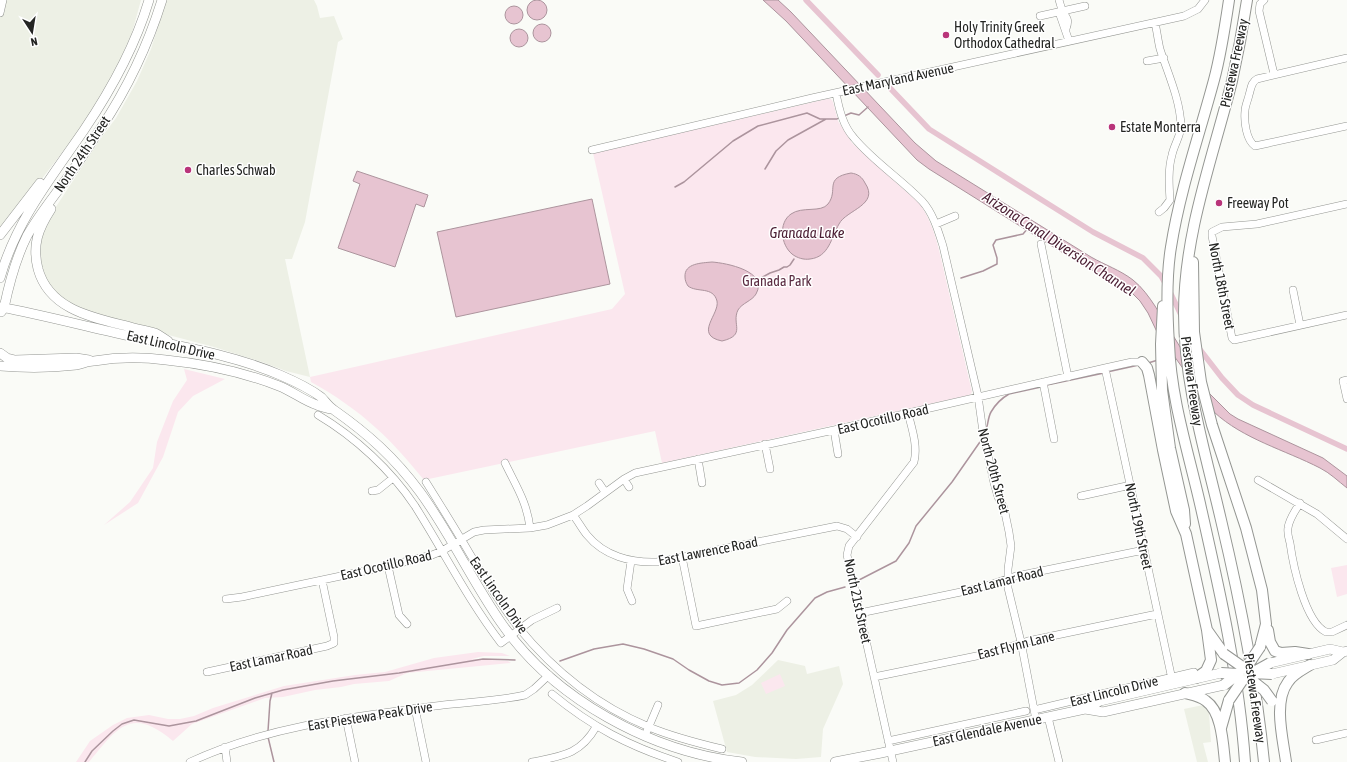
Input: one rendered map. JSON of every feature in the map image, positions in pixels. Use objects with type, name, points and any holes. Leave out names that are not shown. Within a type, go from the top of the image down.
[{"type":"highway","name":"Piestewa Freeway","points":[[1229,0],[1224,36],[1214,79],[1185,182],[1170,257],[1169,344],[1172,382],[1230,646],[1238,695],[1245,762]]},
{"type":"highway","name":"Piestewa Freeway","points":[[1247,0],[1241,39],[1232,81],[1198,205],[1185,280],[1184,311],[1185,341],[1192,398],[1226,540],[1246,633],[1256,692],[1264,762]]},
{"type":"highway","points":[[1190,246],[1194,265],[1194,332],[1201,382],[1208,411],[1248,535],[1262,590],[1266,624],[1270,642],[1275,651],[1281,653],[1294,652],[1308,654]]},
{"type":"highway","points":[[1169,281],[1162,312],[1160,373],[1165,419],[1184,510],[1186,534],[1207,630],[1211,660],[1206,672],[1195,675]]},
{"type":"highway","points":[[1142,362],[1148,375],[1176,511],[1186,534]]},
{"type":"highway","points":[[1220,728],[1229,700],[1260,647],[1266,624]]},
{"type":"highway","points":[[1207,630],[1224,654],[1264,690],[1279,713]]},
{"type":"highway","points":[[1224,685],[1270,663]]},
{"type":"highway","points":[[1286,762],[1279,713],[1282,697],[1286,684],[1293,676],[1310,665]]},
{"type":"highway","points":[[1221,673],[1272,674]]},
{"type":"highway","points":[[1185,694],[1201,698],[1209,703],[1216,713],[1220,728],[1224,762]]},
{"type":"main road","name":"North 24th Street","points":[[1,309],[27,236],[39,216],[65,182],[112,110],[141,55],[153,27],[162,0]]},
{"type":"main road","name":"North 24th Street","points":[[0,278],[18,230],[66,154],[94,114],[123,64],[139,29],[149,1]]},
{"type":"main road","points":[[123,64],[132,58],[141,55],[141,37],[149,1]]},
{"type":"main road","points":[[0,235],[47,174],[66,154]]},
{"type":"main road","points":[[65,182],[56,201],[42,222],[37,237],[37,262],[45,285],[56,299],[71,309],[154,333],[176,345]]},
{"type":"main road","name":"East Lincoln Drive","points":[[1,309],[185,346],[260,367],[306,387],[322,398],[332,409],[375,441],[399,466],[420,492],[487,601],[512,636],[549,675],[579,699],[603,715],[645,736],[681,749],[730,761],[742,762]]},
{"type":"main road","points":[[0,353],[7,358],[15,360],[76,358],[92,361]]},
{"type":"main road","name":"East Lincoln Drive","points":[[0,366],[28,368],[78,365],[92,361],[150,358],[201,364],[261,380],[293,393],[316,405],[332,409]]},
{"type":"main road","points":[[1270,663],[1330,649],[1345,652]]},
{"type":"main road","points":[[1272,674],[1333,660],[1345,652]]},
{"type":"main road","name":"East Glendale Avenue","points":[[890,751],[1084,709],[1100,701],[1172,680],[1195,675],[1221,673]]},
{"type":"main road","name":"East Glendale Avenue","points":[[1084,709],[1103,712],[1224,685]]},
{"type":"main road","points":[[835,762],[890,751]]},
{"type":"street","points":[[0,13],[3,0]]},
{"type":"street","points":[[1059,0],[1062,11],[1060,15],[1066,29],[1069,42]]},
{"type":"street","name":"East Maryland Avenue","points":[[592,150],[836,93],[1157,22],[1194,12],[1203,2]]},
{"type":"street","points":[[1262,2],[1259,11],[1260,17],[1274,74]]},
{"type":"street","points":[[1040,16],[1085,6]]},
{"type":"street","points":[[1157,22],[1164,58],[1173,82],[1181,127],[1181,132],[1171,160],[1169,176],[1170,200],[1159,212]]},
{"type":"street","points":[[1147,61],[1164,58]]},
{"type":"street","points":[[1347,58],[1257,79],[1252,84],[1245,110],[1245,121],[1248,137],[1255,146],[1347,126]]},
{"type":"street","name":"North 20th Street","points":[[836,93],[842,116],[854,138],[879,163],[923,202],[936,224],[943,246],[978,396],[982,432],[998,497],[1004,508],[1009,532],[1011,546],[1008,588],[1021,642],[1036,720]]},
{"type":"street","name":"North 18th Street","points":[[1300,325],[1234,340],[1232,338],[1212,240],[1212,232],[1222,227],[1258,224],[1347,204]]},
{"type":"street","points":[[936,224],[955,216]]},
{"type":"street","points":[[1041,244],[1068,377]]},
{"type":"street","points":[[1293,290],[1300,325],[1347,315]]},
{"type":"street","name":"East Ocotillo Road","points":[[226,599],[242,597],[388,566],[432,555],[453,545],[474,532],[484,530],[530,528],[547,525],[574,515],[605,492],[635,473],[834,430],[1132,362],[1142,362]]},
{"type":"street","name":"North 19th Street","points":[[1105,368],[1172,680]]},
{"type":"street","points":[[1347,380],[1343,380],[1347,399]]},
{"type":"street","points":[[1043,382],[1054,439]]},
{"type":"street","points":[[326,420],[332,409]]},
{"type":"street","name":"North 21st Street","points":[[893,762],[847,555],[849,546],[914,462],[916,448],[908,413]]},
{"type":"street","name":"East Lincoln Drive","points":[[318,415],[359,444],[393,478],[415,506],[480,612],[501,643],[512,636]]},
{"type":"street","points":[[834,430],[838,454]]},
{"type":"street","points":[[765,444],[770,469]]},
{"type":"street","points":[[698,459],[702,483]]},
{"type":"street","points":[[505,463],[528,513],[530,528]]},
{"type":"street","points":[[372,491],[378,490],[393,478]]},
{"type":"street","points":[[624,479],[629,487]]},
{"type":"street","points":[[1258,480],[1317,514],[1347,539]]},
{"type":"street","name":"East Lincoln Drive","points":[[426,482],[491,588],[520,629],[566,676],[593,697],[619,713],[649,727],[676,737],[722,749]]},
{"type":"street","points":[[599,483],[605,492]]},
{"type":"street","points":[[1081,496],[1130,486]]},
{"type":"street","points":[[1300,503],[1292,515],[1288,529],[1292,556],[1300,589],[1308,610],[1317,625],[1326,632],[1332,632],[1347,625]]},
{"type":"street","name":"East Lawrence Road","points":[[574,515],[587,536],[599,547],[614,555],[631,561],[657,562],[837,526],[847,529],[857,537]]},
{"type":"street","name":"East Lamar Road","points":[[860,613],[980,588],[1016,576],[1144,550]]},
{"type":"street","points":[[682,557],[696,626],[726,623],[777,609],[787,601]]},
{"type":"street","points":[[631,561],[627,589],[632,601]]},
{"type":"street","points":[[388,566],[399,615],[406,624]]},
{"type":"street","name":"East Lamar Road","points":[[207,672],[327,646],[334,643],[322,580]]},
{"type":"street","points":[[512,636],[544,613],[557,608]]},
{"type":"street","name":"East Flynn Lane","points":[[874,677],[991,652],[1021,642],[1157,614]]},
{"type":"street","name":"East Piestewa Peak Drive","points":[[190,762],[225,747],[281,730],[381,712],[525,695],[549,675]]},
{"type":"street","name":"East Lincoln Drive","points":[[1034,710],[1172,680]]},
{"type":"street","points":[[552,694],[596,727],[632,745],[678,762]]},
{"type":"street","points":[[645,736],[658,705]]},
{"type":"street","points":[[415,708],[426,762]]},
{"type":"street","points":[[888,741],[1026,711]]},
{"type":"street","points":[[1048,717],[1059,762]]},
{"type":"street","points":[[346,718],[355,762]]},
{"type":"street","points":[[532,762],[561,756],[576,750],[583,745],[596,727]]},
{"type":"street","points":[[1316,740],[1347,733]]},
{"type":"street","points":[[225,747],[227,762]]},
{"type":"street","points":[[653,762],[656,755]]},
{"type":"shaded area","points":[[0,0],[141,0],[132,33],[114,74],[83,125],[38,184],[10,215],[0,230]]},
{"type":"shaded area","points":[[166,0],[314,0],[320,18],[334,16],[343,39],[338,42],[305,222],[292,259],[285,259],[310,377],[286,371],[214,347],[85,313],[59,299],[43,276],[38,247],[46,222],[101,138],[116,118],[137,81],[151,49]]},
{"type":"shaded area","points":[[778,660],[805,666],[807,674],[839,666],[843,684],[823,729],[821,757],[796,759],[755,757],[727,752],[713,701],[736,695],[752,685]]},
{"type":"shaded area","points":[[1203,705],[1209,713],[1211,742],[1203,743],[1208,762],[1197,762],[1184,709]]},
{"type":"green space","name":"Granada Park","points":[[831,99],[833,102],[838,121],[852,143],[920,204],[927,215],[939,250],[972,392],[970,395],[662,463],[655,431],[424,480],[383,434],[345,403],[311,382],[310,377],[612,309],[625,294],[593,153]]},
{"type":"green space","points":[[184,369],[225,379],[193,396],[178,412],[163,457],[138,503],[104,525],[130,502],[153,468],[157,442],[173,401],[187,380]]},
{"type":"green space","points":[[1347,565],[1347,594],[1337,597],[1331,568]]},
{"type":"green space","points":[[478,652],[502,653],[510,656],[484,656],[472,659],[508,661],[511,663],[407,673],[389,681],[354,684],[283,697],[265,698],[192,724],[173,741],[159,730],[146,725],[136,723],[126,725],[108,739],[89,762],[76,762],[90,741],[113,725],[127,718],[149,715],[168,719],[180,719],[194,716],[213,708],[284,686],[385,672],[434,658]]},
{"type":"green space","points":[[780,674],[785,686],[766,694],[761,683]]},
{"type":"water","points":[[537,0],[544,3],[547,10],[544,17],[537,20],[530,17],[527,10],[530,3]]},
{"type":"water","name":"Arizona Canal Diversion Channel","points":[[763,0],[778,0],[791,12],[915,143],[936,161],[1091,257],[1118,270],[1133,280],[1155,306],[1207,391],[1230,414],[1323,458],[1347,476],[1347,488],[1324,470],[1251,437],[1238,430],[1214,412],[1157,332],[1148,313],[1140,301],[1132,293],[1115,280],[1087,268],[917,160],[786,21]]},
{"type":"water","points":[[510,6],[518,6],[523,11],[521,22],[518,24],[510,24],[505,19],[505,11]]},
{"type":"water","points":[[538,24],[546,24],[551,29],[549,40],[546,42],[538,42],[533,37],[533,29]]},
{"type":"water","points":[[515,29],[523,29],[528,34],[526,45],[523,47],[515,47],[510,42],[510,34]]},
{"type":"water","points":[[357,171],[428,195],[424,207],[416,204],[395,267],[338,248],[360,184],[353,181]]},
{"type":"water","name":"Granada Lake","points":[[851,173],[860,176],[865,183],[868,191],[868,197],[865,202],[843,219],[839,224],[829,246],[821,255],[808,259],[792,254],[785,245],[782,234],[784,223],[787,218],[791,214],[800,210],[825,207],[831,199],[834,181],[842,175]]},
{"type":"water","points":[[592,199],[610,284],[456,317],[437,232]]},
{"type":"water","name":"Granada Lake","points":[[712,262],[736,266],[744,270],[757,279],[758,286],[756,294],[738,310],[736,315],[737,328],[734,336],[730,339],[722,341],[709,334],[708,329],[717,306],[715,296],[712,293],[688,286],[685,279],[685,272],[690,266],[699,263]]},
{"type":"waterway","points":[[806,0],[878,75]]},
{"type":"waterway","points":[[890,88],[929,129],[1093,232],[1143,258],[1161,276],[1166,285]]},
{"type":"waterway","points":[[844,116],[851,113],[859,115],[868,107]]},
{"type":"waterway","points":[[675,187],[684,182],[733,141],[758,126],[807,113],[820,119],[837,119],[840,117]]},
{"type":"waterway","points":[[765,169],[776,151],[788,140],[826,119]]},
{"type":"waterway","name":"Arizona Canal Diversion Channel","points":[[961,278],[983,271],[997,264],[997,258],[993,245],[996,240],[1023,234],[1028,228]]},
{"type":"waterway","points":[[757,280],[770,273],[787,267],[794,259]]},
{"type":"waterway","points":[[1170,292],[1182,317]]},
{"type":"waterway","points":[[1198,347],[1222,378],[1238,395],[1253,405],[1347,449]]},
{"type":"waterway","points":[[1148,363],[1158,360]]},
{"type":"waterway","points":[[1107,372],[1139,365]]},
{"type":"waterway","points":[[1047,385],[1104,373]]},
{"type":"waterway","points":[[986,430],[991,412],[997,404],[1009,394],[1041,387]]},
{"type":"waterway","points":[[859,580],[896,561],[909,543],[916,526],[952,482],[982,439]]},
{"type":"waterway","points":[[560,661],[594,649],[623,644],[644,649],[673,659],[709,681],[722,685],[739,683],[757,670],[772,653],[787,630],[815,598],[827,592],[845,587]]},
{"type":"waterway","points":[[85,762],[92,751],[113,731],[122,724],[134,720],[169,726],[196,721],[255,698],[283,690],[333,681],[399,673],[483,659],[515,660]]},
{"type":"waterway","points":[[268,731],[272,693]]},
{"type":"waterway","points":[[268,737],[274,762]]},
{"type":"place","name":"Holy Trinity Greek Orthodox Cathedral","points":[[946,35]]},
{"type":"place","name":"Estate Monterra","points":[[1112,127]]},
{"type":"place","name":"Charles Schwab","points":[[188,170]]},
{"type":"place","name":"Freeway Pot","points":[[1219,203]]}]
